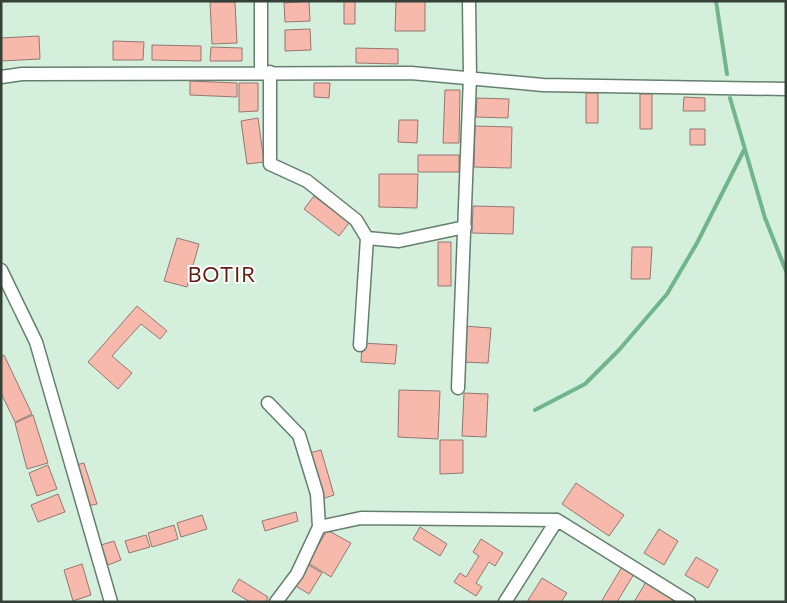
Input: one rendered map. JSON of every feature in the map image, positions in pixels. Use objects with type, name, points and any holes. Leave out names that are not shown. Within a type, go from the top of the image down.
[{"type":"street","points":[[261,1],[270,164],[307,181],[356,220],[367,238],[360,345]]},
{"type":"street","points":[[458,388],[470,77],[470,1]]},
{"type":"street","points":[[1,77],[22,74],[411,73],[543,85],[786,89]]},
{"type":"street","points":[[367,238],[398,241],[465,227]]},
{"type":"street","points":[[1,270],[36,342],[111,602]]},
{"type":"street","points":[[268,403],[299,435],[318,494],[319,527],[297,574],[276,602]]},
{"type":"street","points":[[319,527],[361,518],[556,520],[688,602]]},
{"type":"street","points":[[505,602],[556,520]]},
{"type":"building","points":[[309,1],[310,21],[285,22],[284,3]]},
{"type":"building","points":[[344,1],[355,1],[355,24],[344,24]]},
{"type":"building","points":[[396,1],[425,1],[425,31],[395,31]]},
{"type":"building","points":[[210,2],[235,2],[237,43],[212,44]]},
{"type":"building","points":[[310,29],[311,50],[285,51],[285,30]]},
{"type":"building","points":[[39,36],[40,59],[1,61],[1,38]]},
{"type":"building","points":[[113,41],[144,42],[143,60],[113,60]]},
{"type":"building","points":[[152,45],[201,46],[201,61],[152,60]]},
{"type":"building","points":[[211,47],[242,48],[242,61],[210,61]]},
{"type":"building","points":[[356,48],[398,49],[398,64],[356,63]]},
{"type":"building","points":[[190,81],[237,83],[237,97],[190,95]]},
{"type":"building","points":[[239,83],[258,83],[258,111],[239,112]]},
{"type":"building","points":[[314,83],[330,83],[329,98],[314,97]]},
{"type":"building","points":[[445,90],[460,90],[459,143],[443,143]]},
{"type":"building","points":[[586,93],[598,93],[598,123],[586,123]]},
{"type":"building","points":[[640,94],[652,94],[652,129],[640,129]]},
{"type":"building","points":[[684,97],[705,98],[705,111],[683,111]]},
{"type":"building","points":[[477,98],[509,99],[508,118],[476,117]]},
{"type":"building","points":[[258,118],[264,162],[247,164],[241,121]]},
{"type":"building","points":[[399,120],[418,120],[417,143],[398,142]]},
{"type":"building","points":[[475,126],[512,127],[511,168],[474,167]]},
{"type":"building","points":[[690,129],[705,129],[705,145],[690,145]]},
{"type":"building","points":[[418,155],[459,155],[459,172],[418,172]]},
{"type":"building","points":[[379,174],[418,174],[417,208],[379,207]]},
{"type":"building","points":[[314,196],[349,223],[339,236],[304,209]]},
{"type":"building","points":[[473,206],[514,207],[513,234],[472,233]]},
{"type":"building","points":[[177,238],[199,244],[187,287],[164,281]]},
{"type":"building","points":[[438,242],[451,242],[451,286],[438,286]]},
{"type":"building","points":[[632,247],[652,247],[650,279],[631,279]]},
{"type":"building","points":[[137,306],[167,331],[160,339],[141,324],[112,356],[132,373],[118,389],[88,362]]},
{"type":"building","points":[[464,326],[491,328],[488,363],[462,362]]},
{"type":"building","points":[[362,343],[397,345],[395,364],[361,362]]},
{"type":"building","points":[[4,355],[32,414],[15,422],[1,393],[1,357]]},
{"type":"building","points":[[399,390],[440,391],[438,439],[398,437]]},
{"type":"building","points":[[464,393],[488,394],[486,437],[462,436]]},
{"type":"building","points":[[33,415],[48,463],[27,469],[15,423]]},
{"type":"building","points":[[440,440],[463,440],[463,473],[440,474]]},
{"type":"building","points":[[321,450],[334,495],[322,499],[309,453]]},
{"type":"building","points":[[84,463],[97,504],[88,506],[76,465]]},
{"type":"building","points":[[48,465],[57,489],[37,496],[29,473]]},
{"type":"building","points":[[576,483],[624,515],[609,536],[562,504]]},
{"type":"building","points":[[58,494],[65,512],[38,522],[31,505]]},
{"type":"building","points":[[296,512],[298,521],[265,531],[262,521]]},
{"type":"building","points":[[202,515],[207,529],[181,537],[177,523]]},
{"type":"building","points":[[174,525],[178,539],[152,547],[148,533]]},
{"type":"building","points":[[420,527],[447,544],[440,556],[413,539]]},
{"type":"building","points":[[659,529],[678,541],[664,565],[644,553]]},
{"type":"building","points":[[327,530],[351,543],[331,577],[308,563]]},
{"type":"building","points":[[146,535],[150,547],[129,553],[125,541]]},
{"type":"building","points":[[481,539],[503,553],[495,566],[489,562],[476,583],[482,587],[476,596],[454,582],[460,573],[466,577],[479,556],[473,552]]},
{"type":"building","points":[[114,541],[121,560],[108,565],[101,545]]},
{"type":"building","points":[[696,557],[718,570],[708,588],[685,575]]},
{"type":"building","points":[[82,564],[91,595],[73,601],[64,570]]},
{"type":"building","points":[[307,564],[322,573],[309,594],[294,585]]},
{"type":"building","points":[[622,567],[634,574],[617,602],[601,602]]},
{"type":"building","points":[[542,578],[567,593],[561,602],[527,602]]},
{"type":"building","points":[[239,579],[268,597],[266,602],[250,602],[232,591]]},
{"type":"building","points":[[646,582],[674,599],[672,602],[634,602]]},
{"type":"waterway","points":[[716,1],[727,74]]},
{"type":"waterway","points":[[730,98],[765,218],[786,271]]},
{"type":"waterway","points":[[535,410],[585,384],[619,350],[667,294],[697,243],[744,150]]},
{"type":"district","name":"BOTIR","points":[[222,275]]}]
